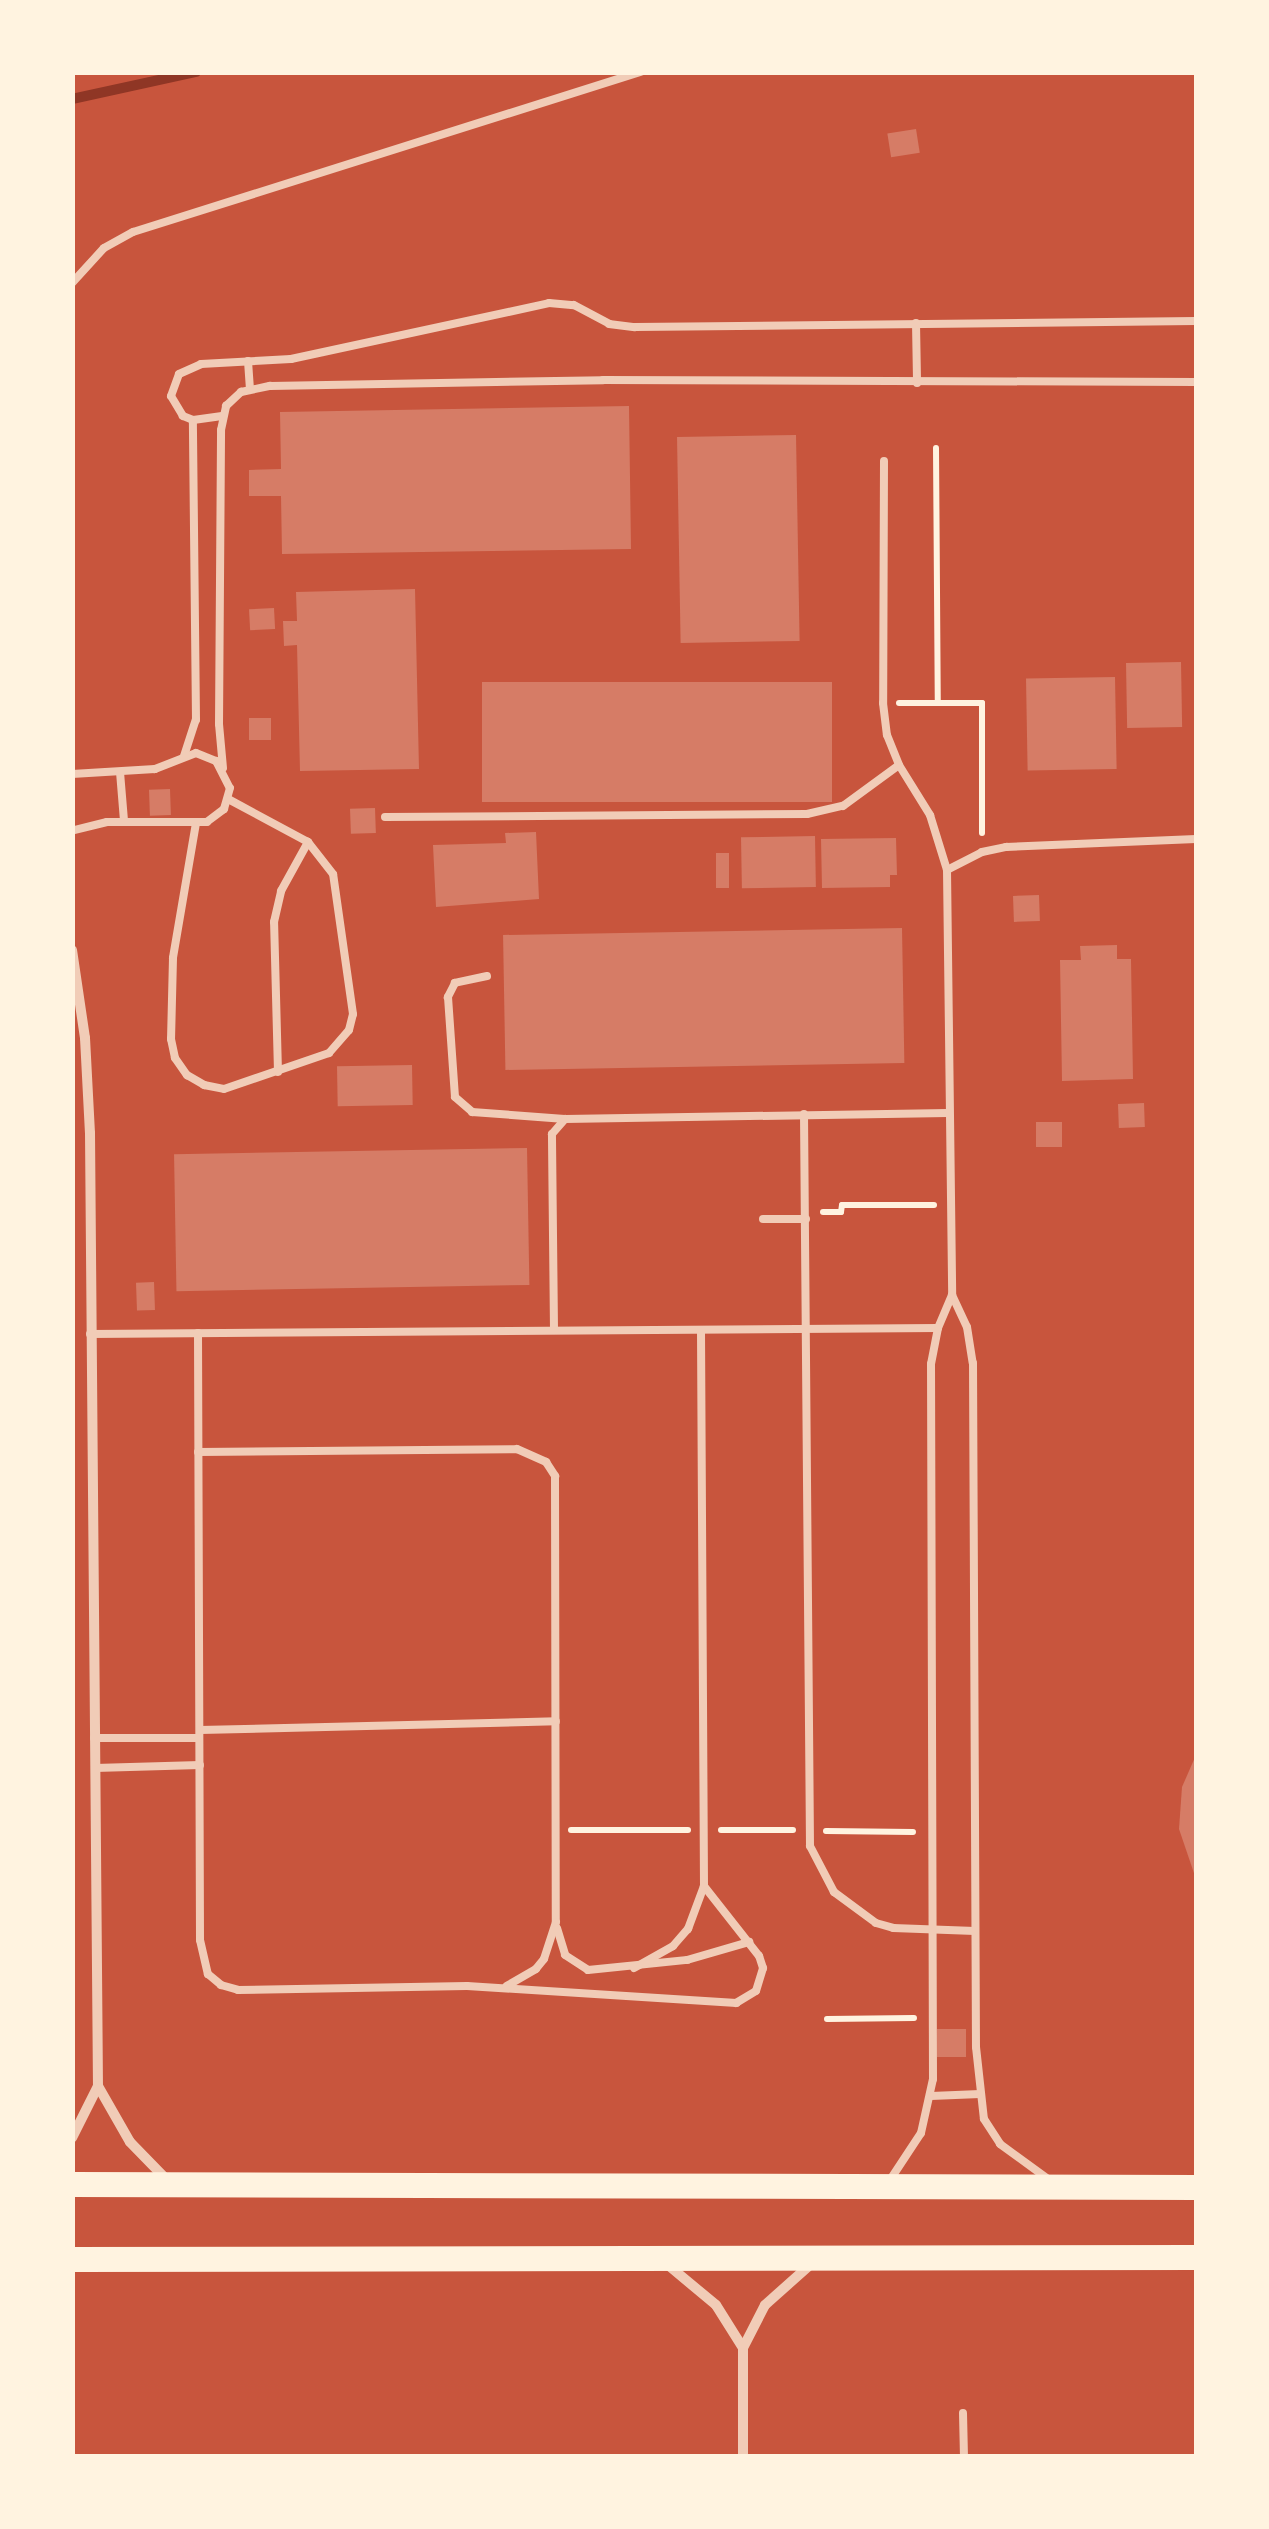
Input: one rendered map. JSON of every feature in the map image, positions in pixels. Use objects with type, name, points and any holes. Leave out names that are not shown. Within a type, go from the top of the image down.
[{"type":"main road","points":[[72,2184],[1196,2188]]},
{"type":"main road","points":[[72,2259],[1196,2257]]},
{"type":"street","points":[[72,950],[89,1085],[98,2086],[72,2138]]},
{"type":"street","points":[[98,2086],[130,2142],[169,2182]]},
{"type":"street","points":[[656,2258],[698,2287],[731,2326],[743,2348]]},
{"type":"street","points":[[743,2456],[743,2348],[752,2325],[773,2296],[821,2258]]},
{"type":"lane","points":[[72,283],[104,248],[133,232],[640,72]]},
{"type":"lane","points":[[222,416],[193,420],[174,407],[171,396],[179,374],[200,364],[291,358],[549,303],[574,305],[620,326],[1196,321]]},
{"type":"lane","points":[[916,323],[917,382]]},
{"type":"lane","points":[[248,361],[250,388]]},
{"type":"lane","points":[[72,831],[91,824],[124,821],[196,824],[217,816],[228,799],[220,724],[222,416],[232,398],[250,388],[602,380],[1196,382]]},
{"type":"lane","points":[[184,756],[196,720],[193,420]]},
{"type":"lane","points":[[884,462],[882,704],[887,735],[899,765],[930,816],[947,870],[952,1294],[967,1327],[972,1363],[975,1931],[980,2094],[984,2120],[1000,2144],[1060,2188]]},
{"type":"lane","points":[[72,774],[155,769],[184,756],[206,756],[223,768]]},
{"type":"lane","points":[[385,817],[807,814],[843,806],[899,765]]},
{"type":"lane","points":[[120,772],[124,821]]},
{"type":"lane","points":[[196,824],[171,977],[175,1058],[187,1075],[204,1085],[224,1088],[328,1053],[349,1030],[353,1014],[339,892],[333,874],[308,842],[228,799]]},
{"type":"lane","points":[[947,870],[982,852],[1028,845],[1196,840]]},
{"type":"lane","points":[[278,1072],[274,922],[281,891],[308,842]]},
{"type":"lane","points":[[487,976],[455,983],[448,996],[456,1097],[472,1112],[565,1120],[948,1113]]},
{"type":"lane","points":[[804,1114],[808,1830],[824,1878],[847,1904],[893,1928],[975,1931]]},
{"type":"lane","points":[[554,1330],[552,1134],[565,1120]]},
{"type":"lane","points":[[763,1219],[806,1216]]},
{"type":"lane","points":[[884,2187],[921,2134],[931,2096],[931,1364],[938,1328],[952,1294]]},
{"type":"lane","points":[[90,1334],[938,1328]]},
{"type":"lane","points":[[634,1968],[654,1960],[680,1938],[698,1908],[704,1886],[701,1330]]},
{"type":"lane","points":[[198,1333],[201,1958],[208,1974],[221,1985],[238,1990],[502,1988],[736,2003],[747,1998],[762,1980],[759,1956],[725,1919],[704,1886]]},
{"type":"lane","points":[[198,1452],[517,1449],[546,1462],[558,1492],[556,1922],[552,1944],[536,1970],[502,1988]]},
{"type":"lane","points":[[94,1738],[556,1720]]},
{"type":"lane","points":[[94,1768],[200,1766]]},
{"type":"lane","points":[[556,1922],[565,1954],[588,1970],[634,1968],[714,1955],[749,1942]]},
{"type":"lane","points":[[931,2096],[980,2094]]},
{"type":"lane","points":[[963,2413],[964,2456]]},
{"type":"path","points":[[936,448],[938,703]]},
{"type":"path","points":[[882,704],[982,703],[982,852]]},
{"type":"path","points":[[806,1216],[842,1212],[842,1205],[950,1205]]},
{"type":"path","points":[[556,1830],[932,1832]]},
{"type":"path","points":[[827,2019],[933,2018]]},
{"type":"building","points":[[916,129],[920,153],[891,157],[887,134]]},
{"type":"building","points":[[629,406],[631,549],[282,554],[281,496],[249,496],[249,470],[281,469],[280,412]]},
{"type":"building","points":[[796,435],[800,641],[681,643],[677,437]]},
{"type":"building","points":[[415,589],[419,769],[300,771],[297,645],[284,646],[283,621],[297,621],[296,592]]},
{"type":"building","points":[[274,608],[275,629],[250,630],[249,609]]},
{"type":"building","points":[[1181,662],[1182,727],[1127,728],[1126,663]]},
{"type":"building","points":[[1115,677],[1117,769],[1028,771],[1026,679]]},
{"type":"building","points":[[482,682],[832,682],[832,802],[482,802]]},
{"type":"building","points":[[249,718],[271,718],[271,740],[249,740]]},
{"type":"building","points":[[170,789],[171,815],[150,816],[149,790]]},
{"type":"building","points":[[375,808],[376,833],[351,834],[350,809]]},
{"type":"building","points":[[536,832],[539,899],[436,907],[433,845],[506,843],[505,833]]},
{"type":"building","points":[[815,836],[816,887],[742,888],[741,837]]},
{"type":"building","points":[[896,838],[897,875],[890,875],[890,887],[822,888],[821,839]]},
{"type":"building","points":[[716,853],[729,853],[729,888],[716,888]]},
{"type":"building","points":[[1039,895],[1040,921],[1014,922],[1013,896]]},
{"type":"building","points":[[902,928],[904,1063],[505,1070],[503,935]]},
{"type":"building","points":[[1117,945],[1117,959],[1131,959],[1133,1079],[1062,1081],[1060,960],[1081,960],[1080,946]]},
{"type":"building","points":[[412,1065],[413,1105],[338,1106],[337,1066]]},
{"type":"building","points":[[1144,1103],[1145,1127],[1119,1128],[1118,1104]]},
{"type":"building","points":[[1036,1122],[1062,1122],[1062,1147],[1036,1147]]},
{"type":"building","points":[[527,1148],[529,1285],[176,1291],[174,1154]]},
{"type":"building","points":[[154,1282],[155,1310],[137,1311],[136,1283]]},
{"type":"building","points":[[1196,1755],[1196,1879],[1179,1829],[1182,1787]]},
{"type":"building","points":[[937,2029],[966,2029],[966,2057],[937,2057]]},
{"type":"waterway","points":[[72,99],[196,72]]}]
